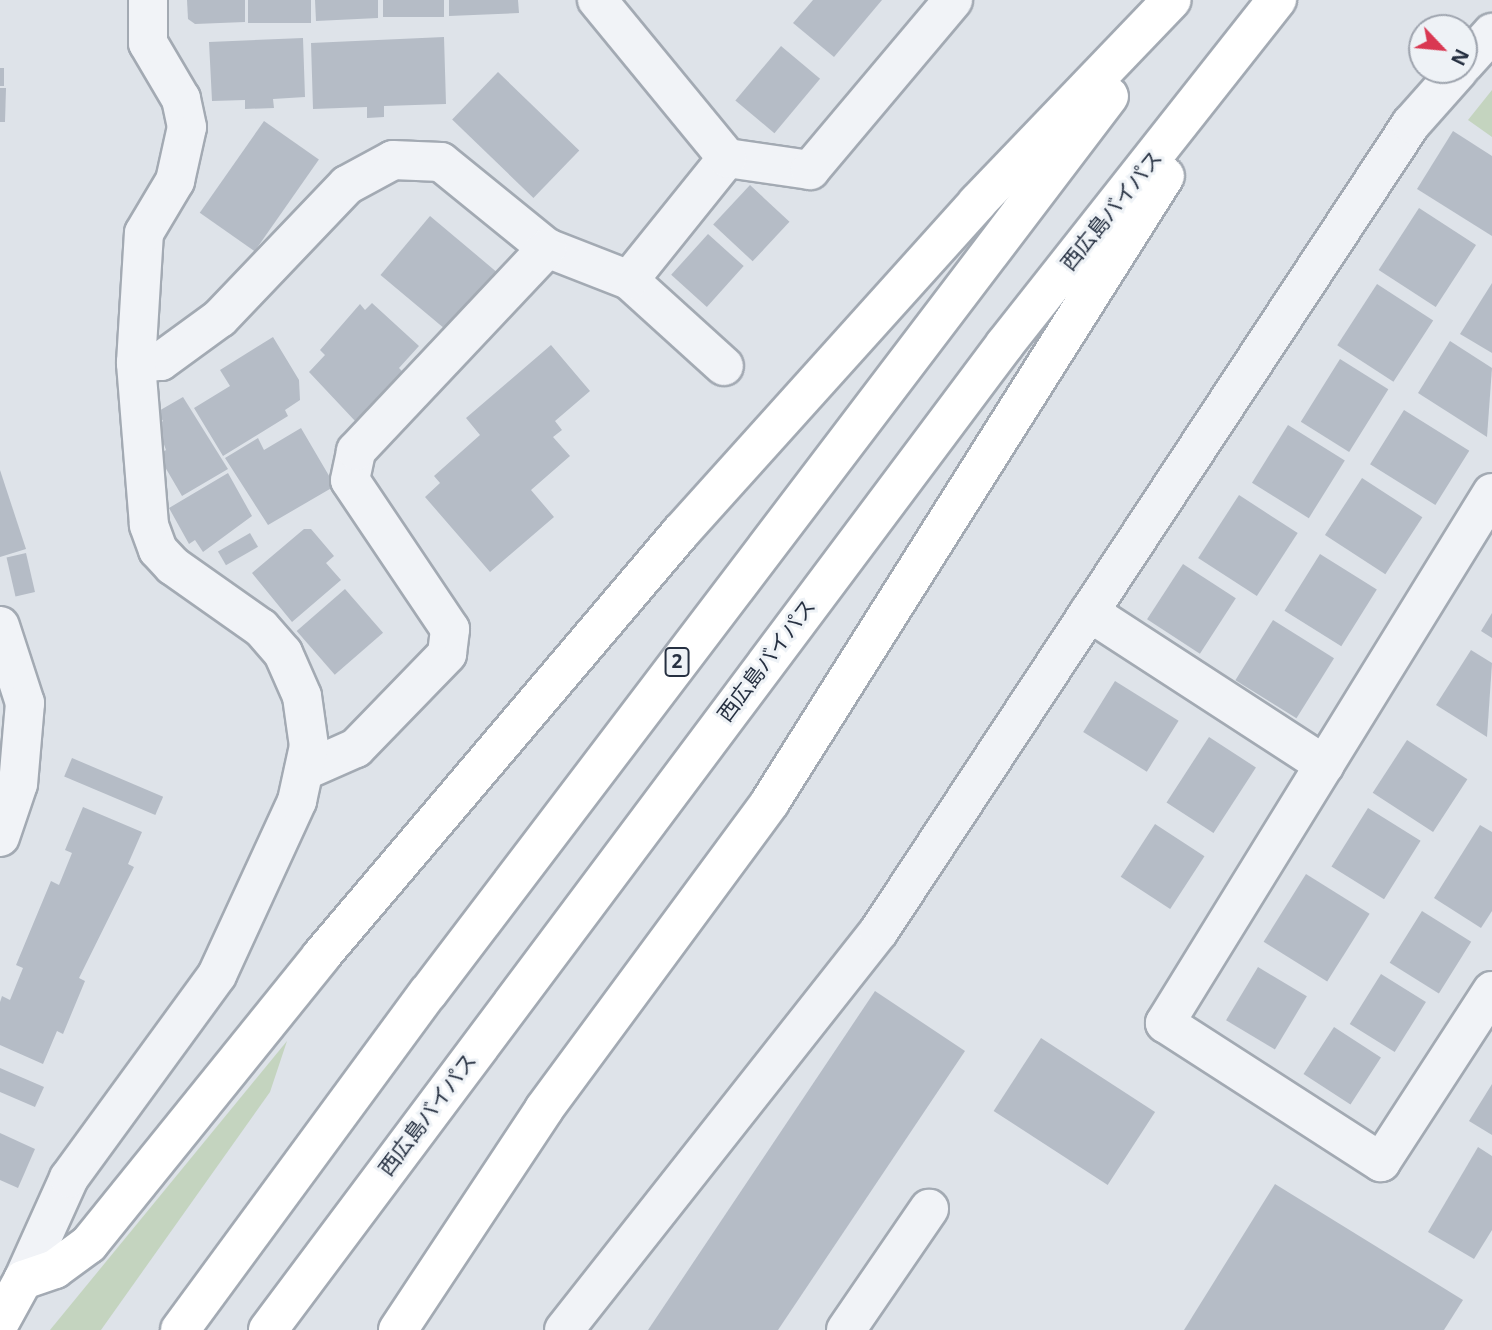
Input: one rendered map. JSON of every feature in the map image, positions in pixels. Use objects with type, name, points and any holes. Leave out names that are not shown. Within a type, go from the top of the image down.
[{"type":"main road","points":[[0,1322],[23,1280],[65,1264],[89,1244],[321,956],[681,532],[977,203],[1172,0]]},
{"type":"main road","name":"2","points":[[180,1330],[428,993],[1182,0]]},
{"type":"main road","points":[[398,1330],[544,1109],[770,802],[1269,11]]},
{"type":"main road","name":"西広島バイパス","points":[[268,1330],[996,355],[1269,11]]},
{"type":"street","points":[[23,1280],[69,1178],[217,975],[297,801],[309,746],[302,696],[283,653],[261,628],[158,550],[142,464],[136,363],[144,233],[175,181],[187,127],[181,99],[148,43],[148,0]]},
{"type":"street","points":[[612,5],[727,158],[810,170],[953,0]]},
{"type":"street","points":[[1478,48],[1492,33]]},
{"type":"street","points":[[564,1330],[878,931],[1411,124],[1447,84]]},
{"type":"street","points":[[629,280],[727,158]]},
{"type":"street","points":[[136,363],[161,361],[220,318],[347,185],[393,160],[441,162],[547,248],[629,280],[724,366]]},
{"type":"street","points":[[304,771],[356,748],[447,654],[450,629],[353,488],[350,465],[356,451],[547,248]]},
{"type":"street","points":[[1492,493],[1165,1023],[1381,1162],[1492,991]]},
{"type":"street","points":[[1089,612],[1325,765]]},
{"type":"street","points":[[0,626],[25,704],[18,784],[0,837]]},
{"type":"street","points":[[846,1330],[929,1209]]},
{"type":"green space","points":[[1492,90],[1492,137],[1468,120]]},
{"type":"green space","points":[[287,1041],[270,1092],[101,1330],[50,1330]]},
{"type":"building","points":[[187,0],[245,0],[245,22],[195,24],[188,19]]},
{"type":"building","points":[[248,0],[311,0],[311,23],[248,23]]},
{"type":"building","points":[[315,0],[378,0],[378,18],[316,21]]},
{"type":"building","points":[[383,0],[444,0],[444,17],[383,17]]},
{"type":"building","points":[[449,0],[518,0],[519,13],[449,16]]},
{"type":"building","points":[[813,0],[882,0],[834,57],[793,23]]},
{"type":"building","points":[[444,37],[446,104],[384,106],[384,117],[367,118],[367,107],[313,109],[311,43]]},
{"type":"building","points":[[303,38],[305,97],[273,99],[274,108],[245,109],[245,100],[212,101],[209,42]]},
{"type":"building","points":[[781,46],[820,79],[774,133],[735,100]]},
{"type":"building","points":[[0,68],[4,68],[4,86],[0,86]]},
{"type":"building","points":[[498,72],[579,150],[533,198],[452,119]]},
{"type":"building","points":[[0,88],[6,88],[5,122],[0,122]]},
{"type":"building","points":[[264,121],[319,159],[255,251],[200,213]]},
{"type":"building","points":[[1453,131],[1492,156],[1492,236],[1417,189]]},
{"type":"building","points":[[750,185],[789,222],[753,261],[713,224]]},
{"type":"building","points":[[1419,208],[1476,245],[1436,307],[1379,270]]},
{"type":"building","points":[[430,216],[500,275],[451,334],[381,275]]},
{"type":"building","points":[[708,234],[744,266],[707,307],[671,275]]},
{"type":"building","points":[[1492,283],[1492,353],[1460,334]]},
{"type":"building","points":[[1377,284],[1433,320],[1393,382],[1337,345]]},
{"type":"building","points":[[372,303],[419,346],[399,368],[406,375],[356,422],[309,372],[325,355],[320,350],[360,304],[365,310]]},
{"type":"building","points":[[273,337],[299,380],[300,400],[285,410],[288,416],[223,456],[194,408],[230,386],[220,370]]},
{"type":"building","points":[[1450,341],[1492,368],[1487,437],[1418,393]]},
{"type":"building","points":[[551,345],[590,391],[555,421],[562,430],[553,437],[570,456],[531,490],[554,517],[490,572],[425,497],[440,483],[434,476],[480,435],[466,418]]},
{"type":"building","points":[[1340,359],[1388,389],[1349,452],[1301,422]]},
{"type":"building","points":[[183,397],[228,469],[182,496],[158,455],[166,450],[157,425],[163,421],[157,412]]},
{"type":"building","points":[[1404,410],[1469,451],[1435,505],[1370,464]]},
{"type":"building","points":[[1288,425],[1345,461],[1309,518],[1252,483]]},
{"type":"building","points":[[301,428],[335,486],[268,525],[225,458],[258,438],[264,450]]},
{"type":"building","points":[[0,470],[26,549],[0,557]]},
{"type":"building","points":[[228,473],[252,516],[203,552],[195,540],[189,544],[169,508]]},
{"type":"building","points":[[1362,478],[1422,517],[1385,574],[1325,535]]},
{"type":"building","points":[[1239,495],[1298,533],[1257,596],[1198,558]]},
{"type":"building","points":[[304,529],[311,529],[334,556],[326,563],[341,580],[292,622],[252,573]]},
{"type":"building","points":[[250,533],[258,547],[226,565],[218,552]]},
{"type":"building","points":[[26,553],[35,592],[16,596],[7,557]]},
{"type":"building","points":[[1320,554],[1377,590],[1341,646],[1284,611]]},
{"type":"building","points":[[1183,564],[1236,598],[1200,654],[1147,619]]},
{"type":"building","points":[[345,589],[383,633],[335,675],[297,631]]},
{"type":"building","points":[[1492,613],[1492,638],[1481,631]]},
{"type":"building","points":[[1273,620],[1334,658],[1296,718],[1235,680]]},
{"type":"building","points":[[1471,650],[1492,663],[1487,737],[1436,705]]},
{"type":"building","points":[[1115,681],[1179,721],[1147,772],[1083,732]]},
{"type":"building","points":[[1209,737],[1256,767],[1213,833],[1167,802]]},
{"type":"building","points":[[1407,740],[1467,779],[1433,832],[1373,793]]},
{"type":"building","points":[[72,758],[163,797],[155,815],[64,776]]},
{"type":"building","points":[[83,807],[142,832],[128,864],[134,867],[79,978],[85,981],[63,1034],[57,1031],[43,1064],[0,1045],[0,1002],[2,996],[10,1000],[23,968],[16,965],[51,881],[59,885],[72,853],[65,850]]},
{"type":"building","points":[[1368,808],[1421,841],[1384,899],[1331,867]]},
{"type":"building","points":[[1155,824],[1204,856],[1170,909],[1121,877]]},
{"type":"building","points":[[1480,825],[1492,832],[1492,911],[1481,928],[1434,898]]},
{"type":"building","points":[[1306,874],[1370,914],[1327,982],[1264,942]]},
{"type":"building","points":[[1422,911],[1471,942],[1439,993],[1390,963]]},
{"type":"building","points":[[1258,967],[1307,996],[1275,1050],[1226,1020]]},
{"type":"building","points":[[1381,974],[1426,1002],[1395,1052],[1350,1024]]},
{"type":"building","points":[[875,991],[965,1051],[778,1330],[648,1330]]},
{"type":"building","points":[[1334,1027],[1381,1057],[1350,1104],[1304,1074]]},
{"type":"building","points":[[1041,1038],[1155,1112],[1108,1185],[994,1111]]},
{"type":"building","points":[[0,1068],[44,1087],[35,1107],[0,1092]]},
{"type":"building","points":[[1492,1084],[1492,1135],[1469,1121]]},
{"type":"building","points":[[0,1133],[35,1149],[18,1188],[0,1180]]},
{"type":"building","points":[[1478,1147],[1492,1156],[1492,1230],[1474,1259],[1428,1232]]},
{"type":"building","points":[[1275,1184],[1463,1300],[1444,1330],[1184,1330]]}]
